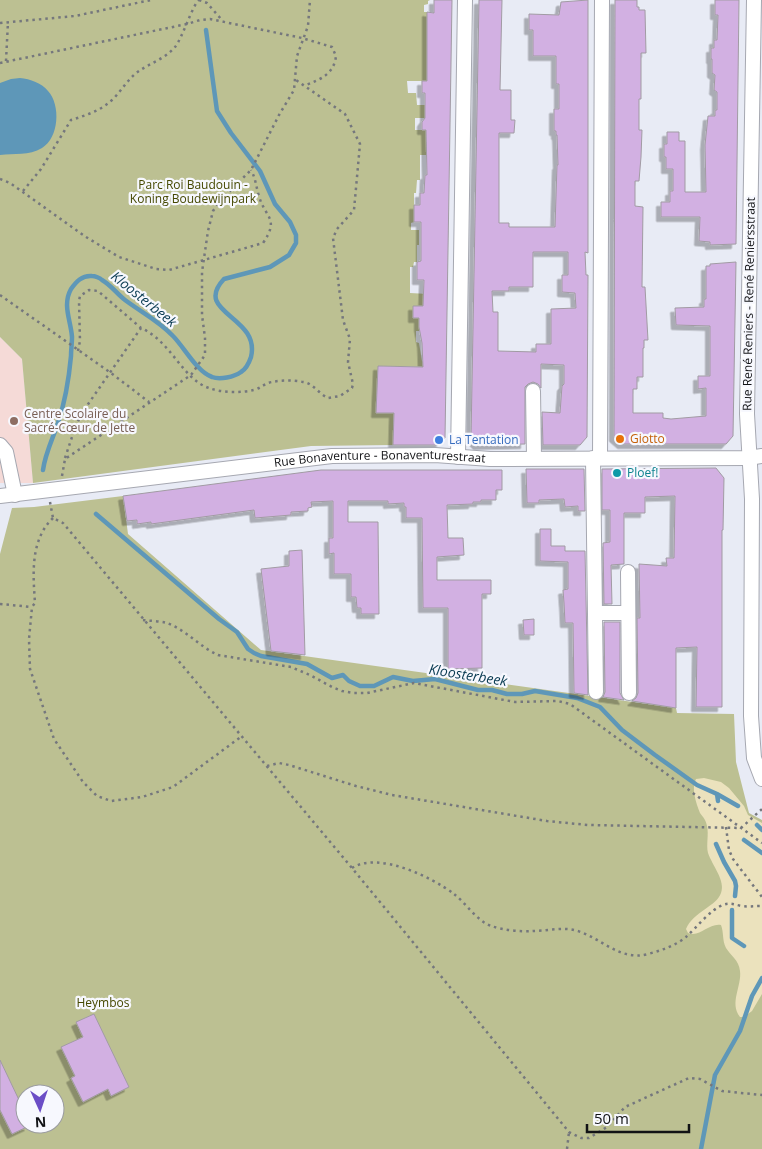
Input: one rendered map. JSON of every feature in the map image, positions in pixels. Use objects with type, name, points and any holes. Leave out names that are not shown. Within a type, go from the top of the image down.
[{"type":"street","points":[[458,457],[465,0]]},
{"type":"street","points":[[596,692],[596,458],[602,0]]},
{"type":"street","name":"Rue René Reniers - René Reniersstraat","points":[[754,0],[747,400],[755,457],[752,499],[757,738],[754,758],[762,779]]},
{"type":"street","points":[[533,391],[534,458]]},
{"type":"street","points":[[0,445],[6,452],[15,495]]},
{"type":"street","name":"Rue Bonaventure - Bonaventurestraat","points":[[0,496],[332,456],[435,455],[471,458],[755,457]]},
{"type":"street","points":[[628,572],[629,693]]},
{"type":"street","points":[[595,613],[628,613]]},
{"type":"path","points":[[0,23],[75,16],[151,0]]},
{"type":"path","points":[[22,191],[41,169],[71,120],[97,112],[114,98],[138,71],[161,58],[175,47],[194,11],[195,4],[199,0],[207,2],[223,21]]},
{"type":"path","points":[[65,459],[190,375],[203,360],[206,351],[202,315],[203,260],[213,211],[219,202],[251,170],[294,90],[297,56],[302,38],[308,26],[310,0]]},
{"type":"path","points":[[0,63],[206,19],[302,38],[332,47],[336,56],[331,71],[322,78],[306,85]]},
{"type":"path","points":[[6,61],[8,22]]},
{"type":"path","points":[[78,351],[80,341],[80,296],[89,290],[98,291],[141,328],[160,340],[198,383],[211,389],[231,391],[255,390],[273,382],[302,381],[328,398],[340,396],[352,388],[354,384],[348,362],[350,339],[343,320],[332,238],[337,229],[354,210],[360,144],[345,114],[306,85],[296,80]]},
{"type":"path","points":[[0,178],[22,191],[86,237],[119,256],[156,270],[169,270],[263,243],[267,237],[271,220],[260,198],[256,179],[251,170]]},
{"type":"path","points":[[0,295],[149,402]]},
{"type":"path","points":[[53,518],[50,501],[63,499],[61,482],[65,459],[76,424],[141,328]]},
{"type":"path","points":[[53,518],[46,524],[33,563],[36,603],[32,607],[29,639],[30,669],[54,739],[83,782],[97,796],[111,801],[142,797],[173,787],[242,736]]},
{"type":"path","points":[[53,518],[63,523],[352,868],[569,1132],[580,1138],[589,1138],[608,1126],[625,1107],[634,1101],[662,1091],[689,1078],[700,1079],[722,1091],[762,1095]]},
{"type":"path","points":[[0,604],[32,607]]},
{"type":"path","points":[[143,620],[167,623],[178,628],[210,652],[218,655],[291,668],[342,691],[367,692],[414,683],[515,702],[564,702],[570,704],[762,843]]},
{"type":"path","points":[[267,766],[280,763],[289,765],[392,795],[547,821],[588,825],[741,828],[762,809]]},
{"type":"path","points":[[726,827],[729,850],[733,859],[762,897]]},
{"type":"path","points":[[352,868],[358,864],[368,862],[411,870],[453,893],[481,920],[492,926],[532,932],[564,929],[576,930],[625,954],[635,955],[646,954],[674,945],[721,905],[761,906],[762,904]]},
{"type":"path","points":[[567,1149],[569,1132]]},
{"type":"shaded area","name":"Centre Scolaire du Sacré-Cœur de Jette","points":[[0,337],[22,359],[33,483],[0,483]]},
{"type":"green space","name":"Parc Roi Baudouin - Koning Boudewijnpark","points":[[0,0],[430,0],[428,4],[424,5],[424,12],[427,12],[427,81],[407,81],[408,93],[416,93],[417,105],[425,105],[425,118],[415,118],[415,130],[426,130],[426,142],[430,143],[430,155],[420,155],[420,180],[417,180],[416,193],[414,193],[414,222],[411,223],[411,230],[419,230],[419,245],[417,245],[417,262],[414,262],[413,267],[410,267],[410,293],[428,294],[425,306],[413,306],[413,318],[419,318],[419,331],[416,331],[416,342],[419,343],[425,367],[378,366],[377,413],[394,413],[393,445],[311,446],[33,483],[22,359],[0,337]]},
{"type":"green space","name":"Heymbos","points":[[123,496],[128,534],[261,650],[676,708],[677,713],[734,714],[736,762],[749,813],[762,820],[762,1149],[0,1149],[0,554],[12,508]]},
{"type":"sand","points":[[704,778],[721,782],[729,788],[744,806],[748,815],[762,823],[762,994],[752,1011],[744,1017],[740,1017],[736,1006],[740,977],[739,967],[726,948],[721,925],[712,926],[696,934],[688,933],[686,929],[694,918],[719,898],[722,888],[720,878],[708,853],[707,824],[700,813],[695,796],[694,787],[696,779]]},
{"type":"water","points":[[20,78],[32,80],[39,84],[52,97],[56,113],[55,129],[48,143],[37,151],[0,155],[0,83]]},
{"type":"building","points":[[434,0],[452,0],[445,438],[437,445],[393,445],[394,413],[376,413],[378,366],[423,367],[419,318],[413,318],[413,306],[423,306],[424,280],[417,280],[417,262],[421,261],[421,222],[414,222],[414,205],[420,205],[420,193],[424,193],[425,175],[427,175],[426,130],[422,130],[422,122],[425,118],[425,93],[422,93],[422,81],[427,81],[427,12],[434,13]]},
{"type":"building","points":[[479,0],[502,0],[500,90],[511,90],[511,120],[515,120],[514,133],[499,133],[499,223],[509,223],[509,227],[555,227],[558,165],[557,135],[556,131],[554,131],[554,109],[559,109],[559,84],[556,84],[556,56],[533,56],[533,30],[529,30],[529,14],[559,15],[561,2],[588,0],[588,253],[585,252],[586,275],[588,275],[587,437],[580,445],[543,445],[542,412],[560,413],[562,386],[564,384],[564,365],[541,364],[541,388],[533,382],[525,387],[525,444],[478,445],[471,438]],"holes":[[[533,252],[568,252],[568,275],[562,275],[562,292],[575,293],[576,308],[551,309],[551,344],[536,344],[536,352],[498,351],[498,312],[493,312],[492,291],[509,291],[509,287],[533,287]]]},
{"type":"building","points":[[615,0],[637,0],[639,10],[645,10],[646,53],[641,53],[641,99],[639,99],[639,130],[642,130],[641,157],[639,181],[635,181],[635,206],[643,207],[642,287],[645,287],[648,340],[644,340],[643,377],[637,377],[637,389],[633,389],[633,413],[663,413],[663,418],[671,419],[706,416],[706,388],[698,389],[698,376],[710,376],[710,326],[676,325],[675,308],[704,307],[704,299],[706,299],[706,266],[736,262],[733,436],[726,444],[622,444],[614,437]]},
{"type":"building","points":[[715,0],[739,0],[736,244],[710,245],[710,242],[699,241],[700,217],[661,217],[661,202],[670,202],[670,191],[673,191],[673,169],[666,169],[666,157],[664,157],[664,144],[667,144],[667,132],[679,132],[679,141],[685,141],[685,192],[706,192],[705,145],[708,116],[715,116],[715,110],[717,110],[717,92],[714,90],[715,75],[712,73],[711,59],[711,48],[714,48],[714,40],[717,40],[718,15],[715,15]]},
{"type":"building","points":[[716,468],[724,478],[722,530],[722,707],[696,707],[697,647],[676,648],[676,708],[632,701],[638,693],[637,618],[640,618],[639,564],[667,566],[666,558],[674,558],[675,496],[645,497],[645,513],[624,513],[624,564],[611,565],[612,604],[604,604],[603,543],[610,542],[610,510],[602,510],[602,469]]},
{"type":"building","points":[[526,469],[584,469],[585,511],[578,511],[578,506],[565,507],[564,499],[539,500],[539,503],[527,503]]},
{"type":"building","points":[[321,470],[502,470],[502,490],[496,490],[496,500],[481,500],[481,502],[473,502],[473,504],[447,505],[448,538],[463,538],[464,555],[437,557],[437,580],[491,580],[491,594],[482,594],[482,668],[448,669],[448,608],[423,608],[422,518],[406,518],[404,503],[388,504],[388,501],[348,501],[348,522],[378,522],[379,614],[361,614],[361,608],[357,608],[356,597],[351,597],[351,574],[334,574],[334,553],[329,554],[329,538],[333,538],[333,501],[311,502],[312,507],[308,508],[308,511],[291,512],[291,515],[255,518],[254,510],[151,524],[151,522],[137,524],[137,520],[127,521],[123,496]]},
{"type":"building","points":[[540,529],[551,529],[551,546],[565,546],[565,551],[585,551],[588,695],[574,693],[573,623],[565,623],[563,590],[568,589],[568,562],[540,561]]},
{"type":"building","points":[[302,550],[305,655],[271,651],[261,569],[289,566],[289,551]]},
{"type":"building","points":[[534,619],[534,635],[524,635],[523,620]]},
{"type":"building","points":[[604,622],[620,622],[620,693],[624,700],[603,697],[605,692]]},
{"type":"building","points":[[94,1014],[129,1087],[111,1096],[108,1089],[83,1102],[71,1078],[75,1076],[61,1047],[83,1037],[76,1022]]},
{"type":"building","points":[[0,1060],[15,1092],[15,1133],[12,1134],[0,1110]]},
{"type":"waterway","name":"Kloosterbeek","points":[[43,470],[66,390],[72,337],[67,301],[71,289],[77,282],[82,278],[95,276],[108,284],[125,300],[168,331],[196,365],[206,374],[215,378],[227,378],[238,374],[246,368],[251,357],[251,343],[247,332],[221,308],[216,300],[216,290],[224,279],[270,267],[289,255],[296,243],[296,235],[290,222],[275,204],[260,171],[217,111],[206,30]]},
{"type":"waterway","name":"Kloosterbeek","points":[[96,514],[219,619],[237,632],[248,649],[254,653],[261,656],[307,664],[332,678],[343,675],[349,681],[360,686],[374,686],[393,677],[413,681],[435,679],[478,690],[492,690],[507,694],[522,694],[535,691],[577,698],[600,707],[622,730],[655,755],[697,785],[717,794],[718,801]]},
{"type":"waterway","name":"Kloosterbeek","points":[[717,794],[738,806]]},
{"type":"waterway","name":"Kloosterbeek","points":[[757,825],[762,830]]},
{"type":"waterway","name":"Kloosterbeek","points":[[744,840],[762,853]]},
{"type":"waterway","name":"Kloosterbeek","points":[[716,844],[735,881],[735,896]]},
{"type":"waterway","name":"Kloosterbeek","points":[[732,910],[732,938],[744,946]]},
{"type":"waterway","name":"Kloosterbeek","points":[[701,1149],[715,1075],[740,1031],[752,996],[762,978]]},
{"type":"place","name":"Centre Scolaire du Sacré-Cœur de Jette","points":[[14,421]]},
{"type":"place","name":"Giotto","points":[[620,439]]},
{"type":"place","name":"La Tentation","points":[[439,440]]},
{"type":"place","name":"Ploef!","points":[[617,473]]}]
